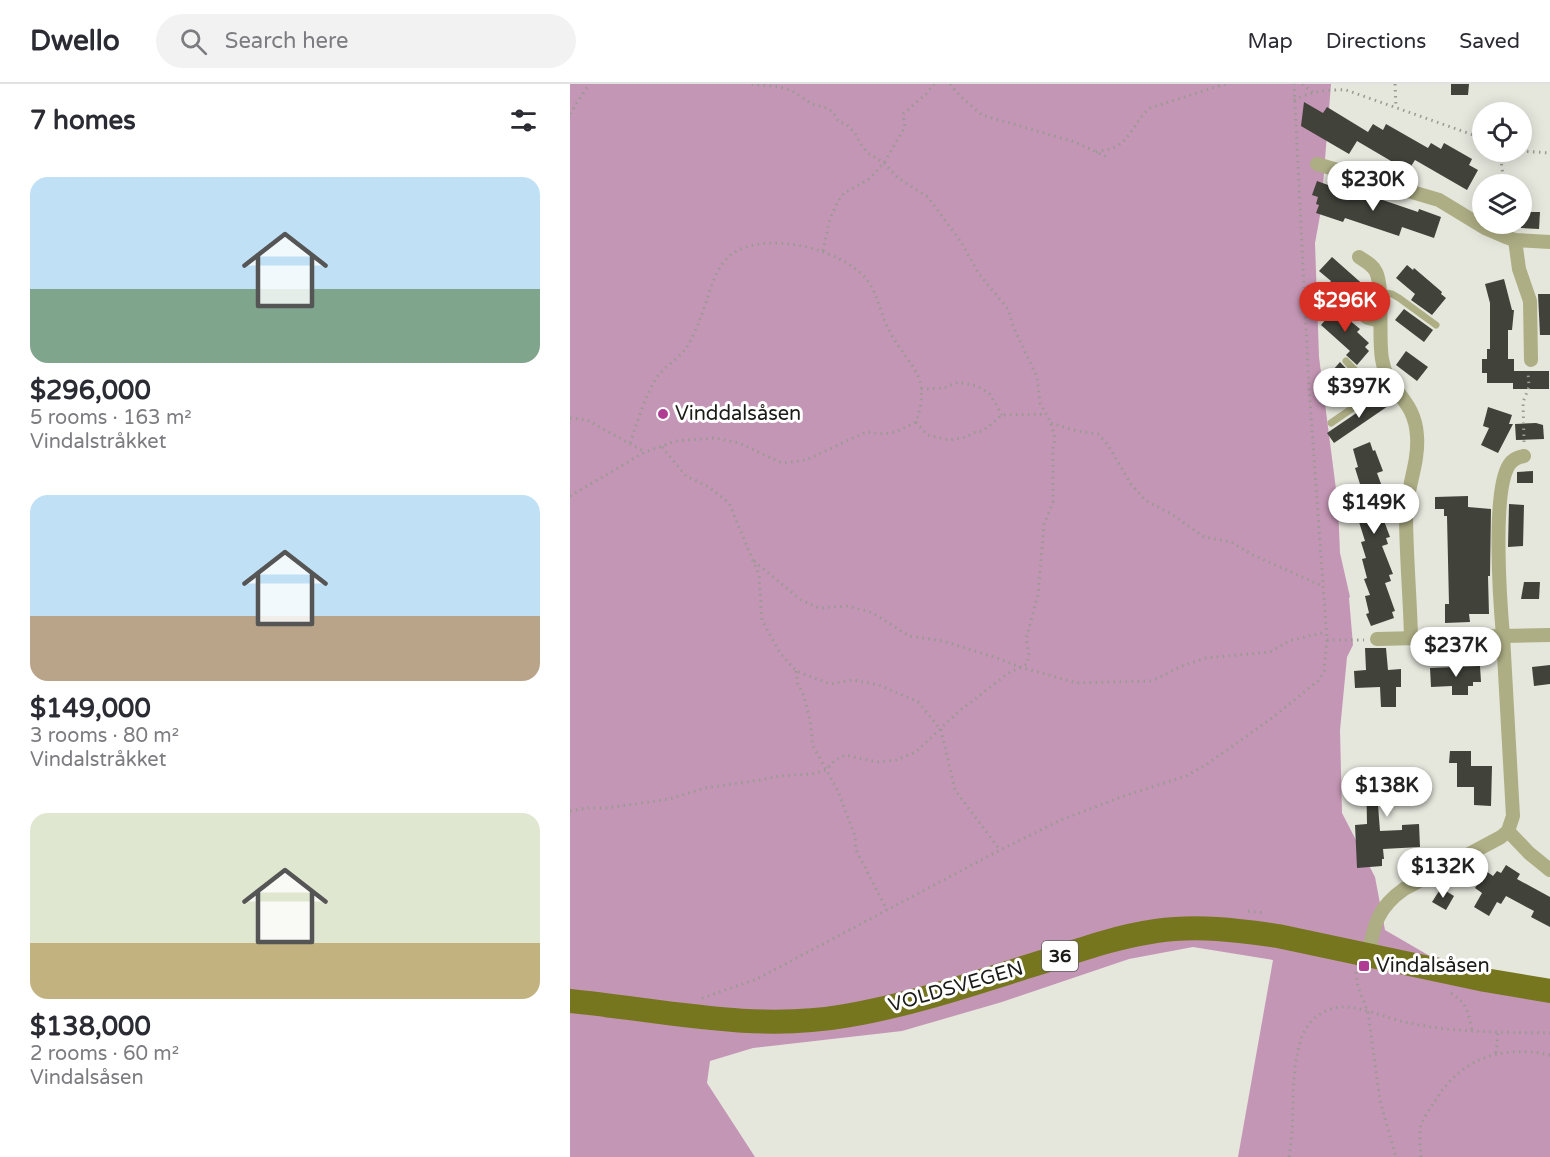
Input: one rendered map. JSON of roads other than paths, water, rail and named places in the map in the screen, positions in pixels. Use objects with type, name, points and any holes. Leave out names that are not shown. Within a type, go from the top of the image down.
[{"type":"highway","name":"VOLDSVEGEN","points":[[570,1001],[735,1021],[818,1020],[906,1004],[1108,941],[1177,928],[1246,931],[1278,936],[1485,980],[1550,991]]},
{"type":"street","points":[[1317,164],[1432,198],[1485,228],[1515,240],[1550,242]]},
{"type":"street","points":[[1515,240],[1519,269],[1530,301],[1531,360]]},
{"type":"street","points":[[1359,257],[1376,272],[1382,359],[1388,379],[1413,413],[1418,437],[1407,513],[1412,637]]},
{"type":"street","points":[[1363,954],[1376,920],[1391,898],[1508,831],[1513,816],[1499,565],[1501,497],[1503,478],[1509,464],[1524,456]]},
{"type":"street","points":[[1377,639],[1550,635]]},
{"type":"street","points":[[1508,831],[1529,853],[1550,870]]},
{"type":"lane","points":[[1379,292],[1392,294],[1399,298],[1436,325]]},
{"type":"lane","points":[[1328,293],[1366,321],[1379,324]]},
{"type":"lane","points":[[1346,361],[1376,392]]},
{"type":"lane","points":[[1331,423],[1376,392],[1393,385]]},
{"type":"place","name":"Vinddalsåsen","points":[[663,414]]},
{"type":"place","name":"Vindalsåsen","points":[[1364,966]]}]
